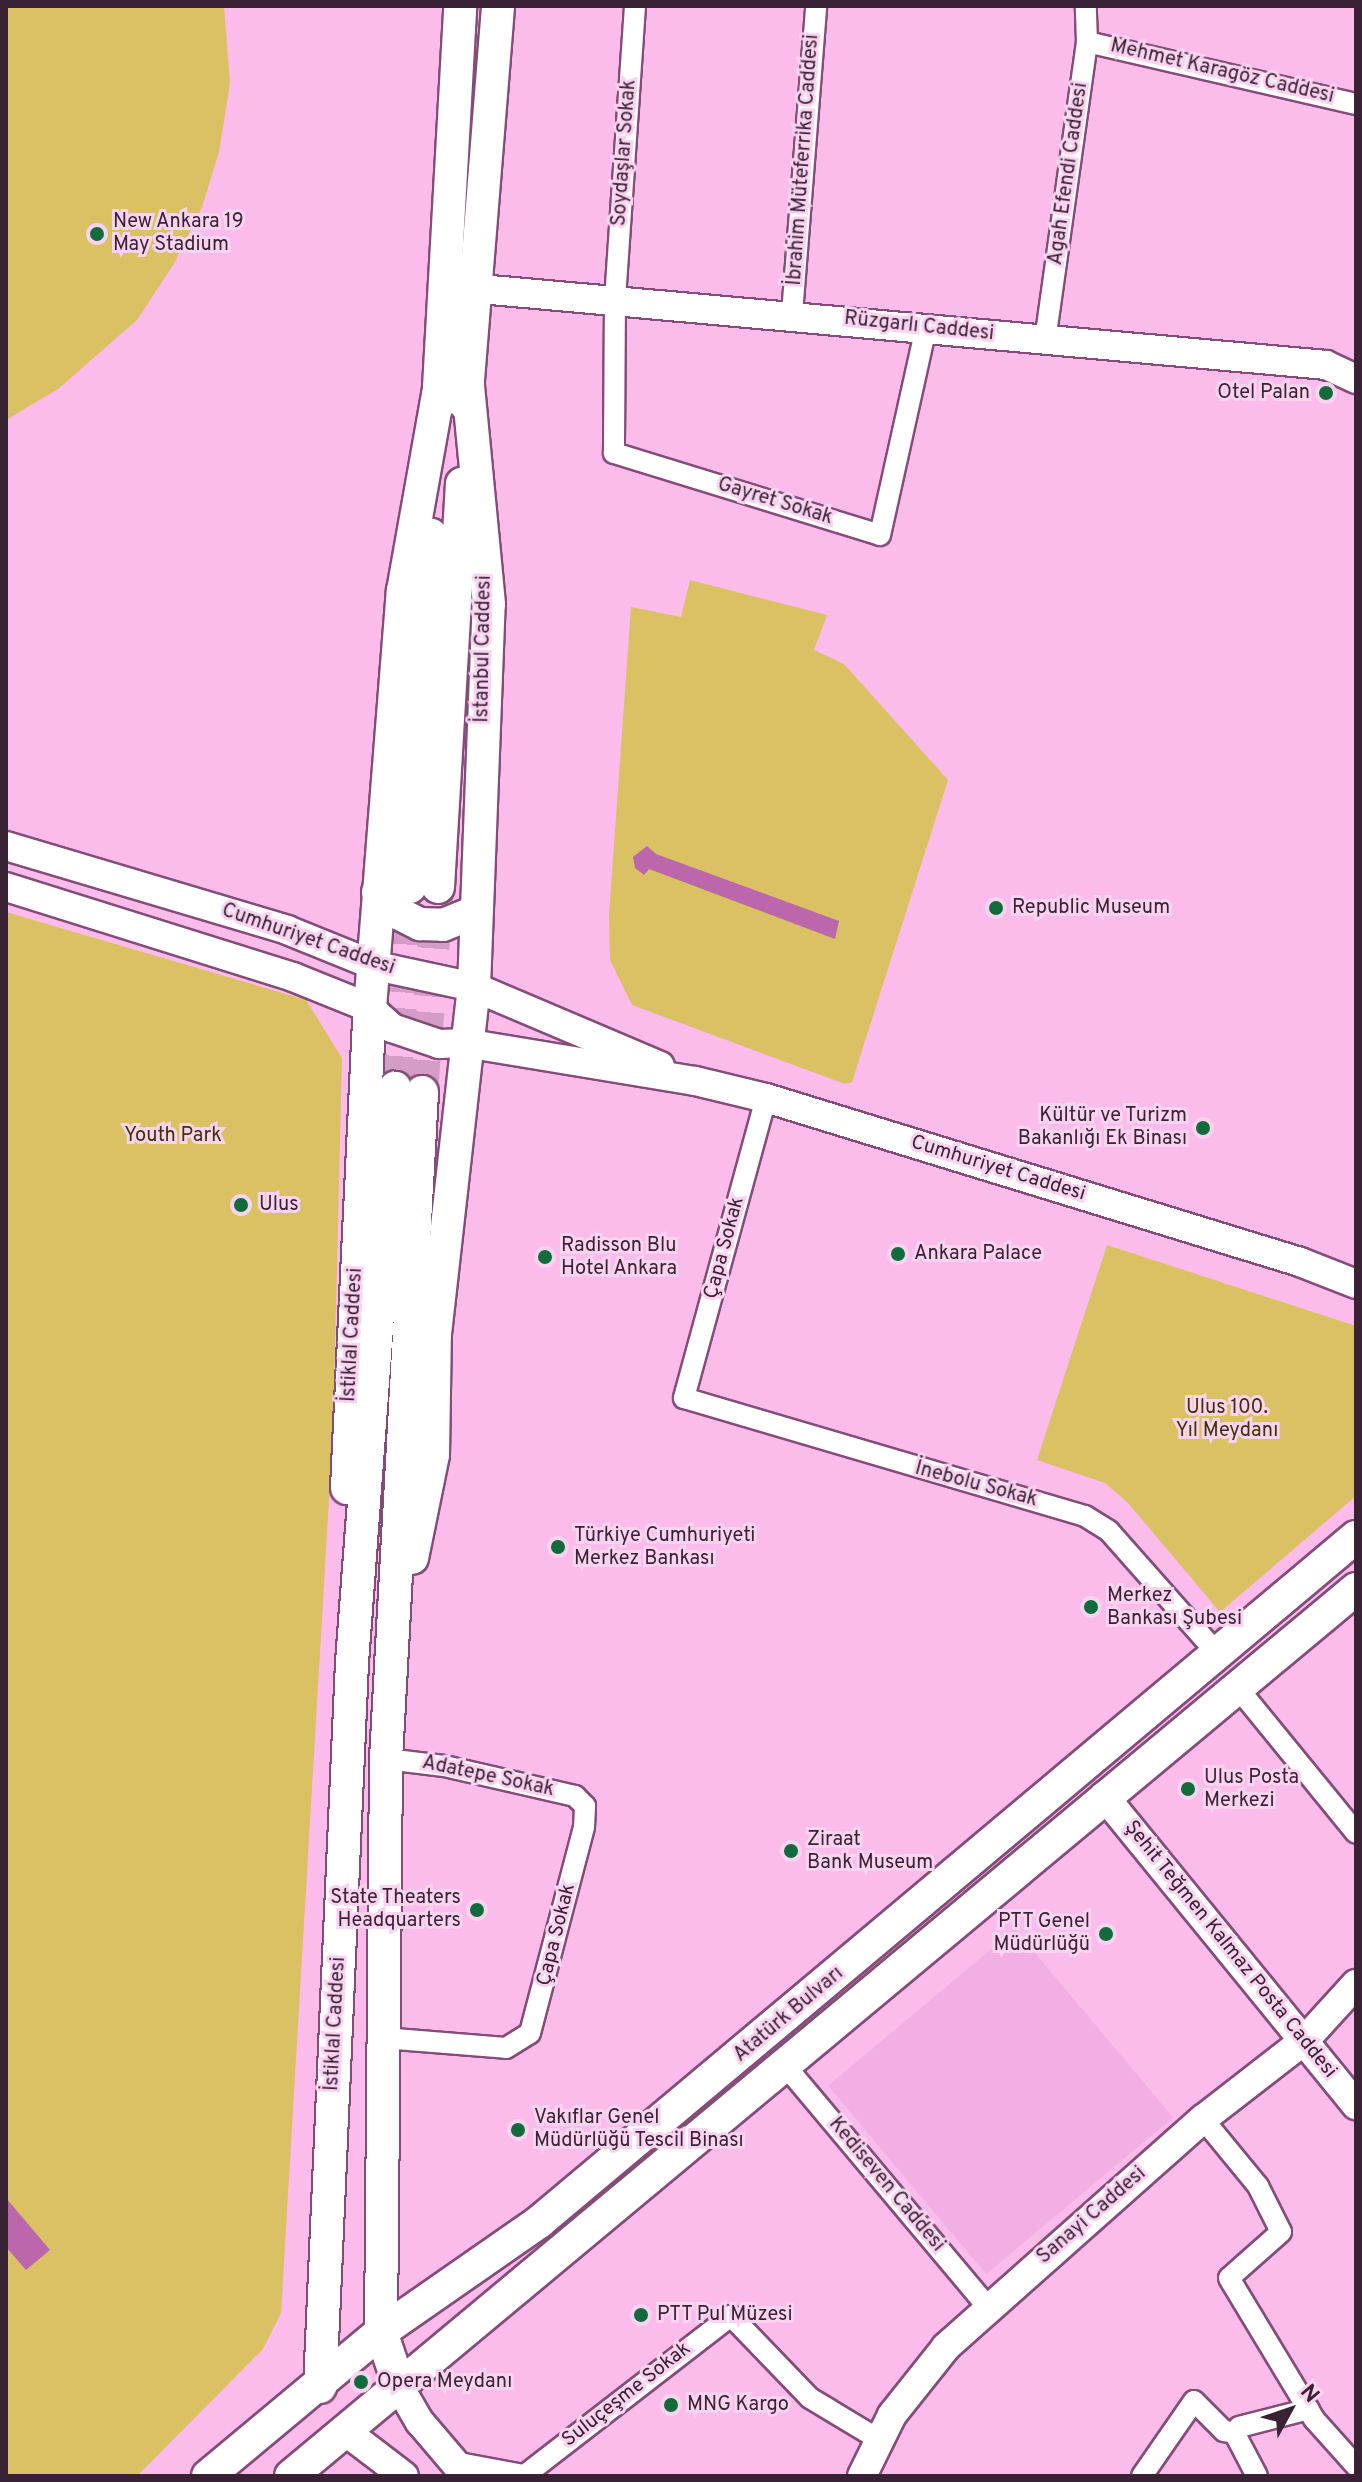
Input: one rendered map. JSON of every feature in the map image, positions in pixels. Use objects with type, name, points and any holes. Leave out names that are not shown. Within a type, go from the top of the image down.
[{"type":"main road","name":"İstanbul Caddesi","points":[[376,966],[408,889],[454,385],[460,6]]},
{"type":"main road","name":"İstanbul Caddesi","points":[[465,1043],[474,987],[489,604],[454,385],[480,289],[498,6]]},
{"type":"main road","name":"Rüzgarlı Caddesi","points":[[480,289],[792,314],[1045,341],[1326,365],[1356,379]]},
{"type":"main road","name":"Cumhuriyet Caddesi","points":[[6,846],[287,930],[376,966],[474,987],[695,1081]]},
{"type":"main road","name":"Cumhuriyet Caddesi","points":[[6,887],[293,977],[370,1008],[392,1028],[439,1044],[465,1043],[695,1081],[766,1098],[1300,1262],[1356,1284]]},
{"type":"main road","points":[[408,889],[388,908],[420,924],[443,925],[475,912]]},
{"type":"main road","name":"İstiklal Caddesi","points":[[352,1662],[346,1445],[370,1008],[376,966]]},
{"type":"main road","name":"İstiklal Caddesi","points":[[390,1667],[433,1455],[435,1334],[465,1043]]},
{"type":"main road","name":"İstiklal Caddesi","points":[[320,2387],[352,1662],[409,1090],[386,1759],[383,2038],[381,2332],[400,2388]]},
{"type":"main road","name":"Cumhuriyet Caddesi","points":[[1300,1262],[1356,1274]]},
{"type":"main road","name":"Atatürk Bulvarı","points":[[208,2476],[320,2387],[381,2332],[539,2222],[1356,1537]]},
{"type":"main road","name":"Atatürk Bulvarı","points":[[291,2476],[400,2388],[783,2063],[1356,1589]]},
{"type":"main road","name":"Şehit Teğmen Kalmaz Posta Caddesi","points":[[1104,1796],[1356,2105]]},
{"type":"main road","name":"Sanayi Caddesi","points":[[862,2476],[878,2439],[913,2386],[988,2307],[1203,2119],[1305,2040],[1356,1984]]},
{"type":"main road","points":[[320,2387],[345,2431],[404,2476]]},
{"type":"main road","points":[[400,2388],[460,2469]]},
{"type":"street","name":"Soydaşlar Sokak","points":[[615,300],[635,6]]},
{"type":"street","name":"İbrahim Müteferrika Caddesi","points":[[792,314],[816,6]]},
{"type":"street","name":"Agah Efendi Caddesi","points":[[1045,341],[1087,42],[1086,6]]},
{"type":"street","name":"Mehmet Karagöz Caddesi","points":[[1087,42],[1356,104]]},
{"type":"street","name":"Gayret Sokak","points":[[615,300],[614,453],[880,535],[926,328]]},
{"type":"street","name":"Çapa Sokak","points":[[684,1398],[766,1098]]},
{"type":"street","name":"İnebolu Sokak","points":[[684,1398],[1085,1516],[1109,1531],[1218,1654]]},
{"type":"street","points":[[1237,1687],[1356,1833]]},
{"type":"street","name":"Adatepe Sokak","points":[[386,1759],[444,1766],[575,1796],[585,1806]]},
{"type":"street","name":"Çapa Sokak","points":[[383,2038],[506,2048],[522,2042],[536,2023],[584,1827],[585,1806]]},
{"type":"street","name":"Kediseven Caddesi","points":[[783,2063],[988,2307]]},
{"type":"street","points":[[1203,2119],[1258,2186],[1281,2232],[1229,2278],[1312,2414],[1356,2466]]},
{"type":"street","name":"Suluçeşme Sokak","points":[[527,2476],[731,2316],[810,2398],[878,2439]]},
{"type":"street","points":[[1142,2476],[1194,2401],[1224,2431],[1237,2433],[1255,2419],[1312,2414]]},
{"type":"street","points":[[1237,2433],[1257,2476]]},
{"type":"street","points":[[460,2469],[527,2476]]},
{"type":"shaded area","points":[[647,846],[656,854],[839,921],[835,939],[649,869],[644,875],[635,868],[633,857]]},
{"type":"shaded area","points":[[1015,1929],[1173,2117],[986,2274],[828,2086]]},
{"type":"shaded area","points":[[6,2198],[50,2250],[26,2270],[6,2247]]},
{"type":"green space","name":"New Ankara 19 May Stadium","points":[[6,6],[224,6],[230,83],[219,152],[202,207],[175,262],[137,320],[58,389],[6,420]]},
{"type":"green space","points":[[690,580],[827,615],[814,650],[844,664],[948,780],[852,1082],[845,1084],[632,1005],[610,960],[609,915],[631,607],[681,617]]},
{"type":"green space","name":"Youth Park","points":[[6,912],[306,1000],[342,1058],[333,1432],[281,2313],[263,2349],[137,2476],[6,2476]]},
{"type":"green space","name":"Ulus 100. Yıl Meydanı","points":[[1107,1245],[1356,1326],[1356,1496],[1220,1612],[1128,1503],[1105,1483],[1037,1460]]},
{"type":"tunnel","points":[[422,1092],[438,887]]},
{"type":"tunnel","points":[[395,1088],[409,892]]},
{"type":"place","name":"New Ankara 19 May Stadium","points":[[97,234]]},
{"type":"place","name":"Otel Palan","points":[[1326,393]]},
{"type":"place","name":"Republic Museum","points":[[996,908]]},
{"type":"place","name":"Kültür ve Turizm Bakanlığı Ek Binası","points":[[1203,1128]]},
{"type":"place","name":"Ulus","points":[[241,1205]]},
{"type":"place","name":"Ankara Palace","points":[[898,1254]]},
{"type":"place","name":"Radisson Blu Hotel Ankara","points":[[545,1257]]},
{"type":"place","name":"Türkiye Cumhuriyeti Merkez Bankası","points":[[558,1547]]},
{"type":"place","name":"Merkez Bankası Şubesi","points":[[1091,1607]]},
{"type":"place","name":"Ulus Posta Merkezi","points":[[1188,1789]]},
{"type":"place","name":"Ziraat Bank Museum","points":[[791,1851]]},
{"type":"place","name":"State Theaters Headquarters","points":[[477,1910]]},
{"type":"place","name":"PTT Genel Müdürlüğü","points":[[1106,1934]]},
{"type":"place","name":"Vakıflar Genel Müdürlüğü Tescil Binası","points":[[518,2130]]},
{"type":"place","name":"PTT Pul Müzesi","points":[[641,2315]]},
{"type":"place","name":"Opera Meydanı","points":[[361,2382]]},
{"type":"place","name":"MNG Kargo","points":[[671,2405]]}]
